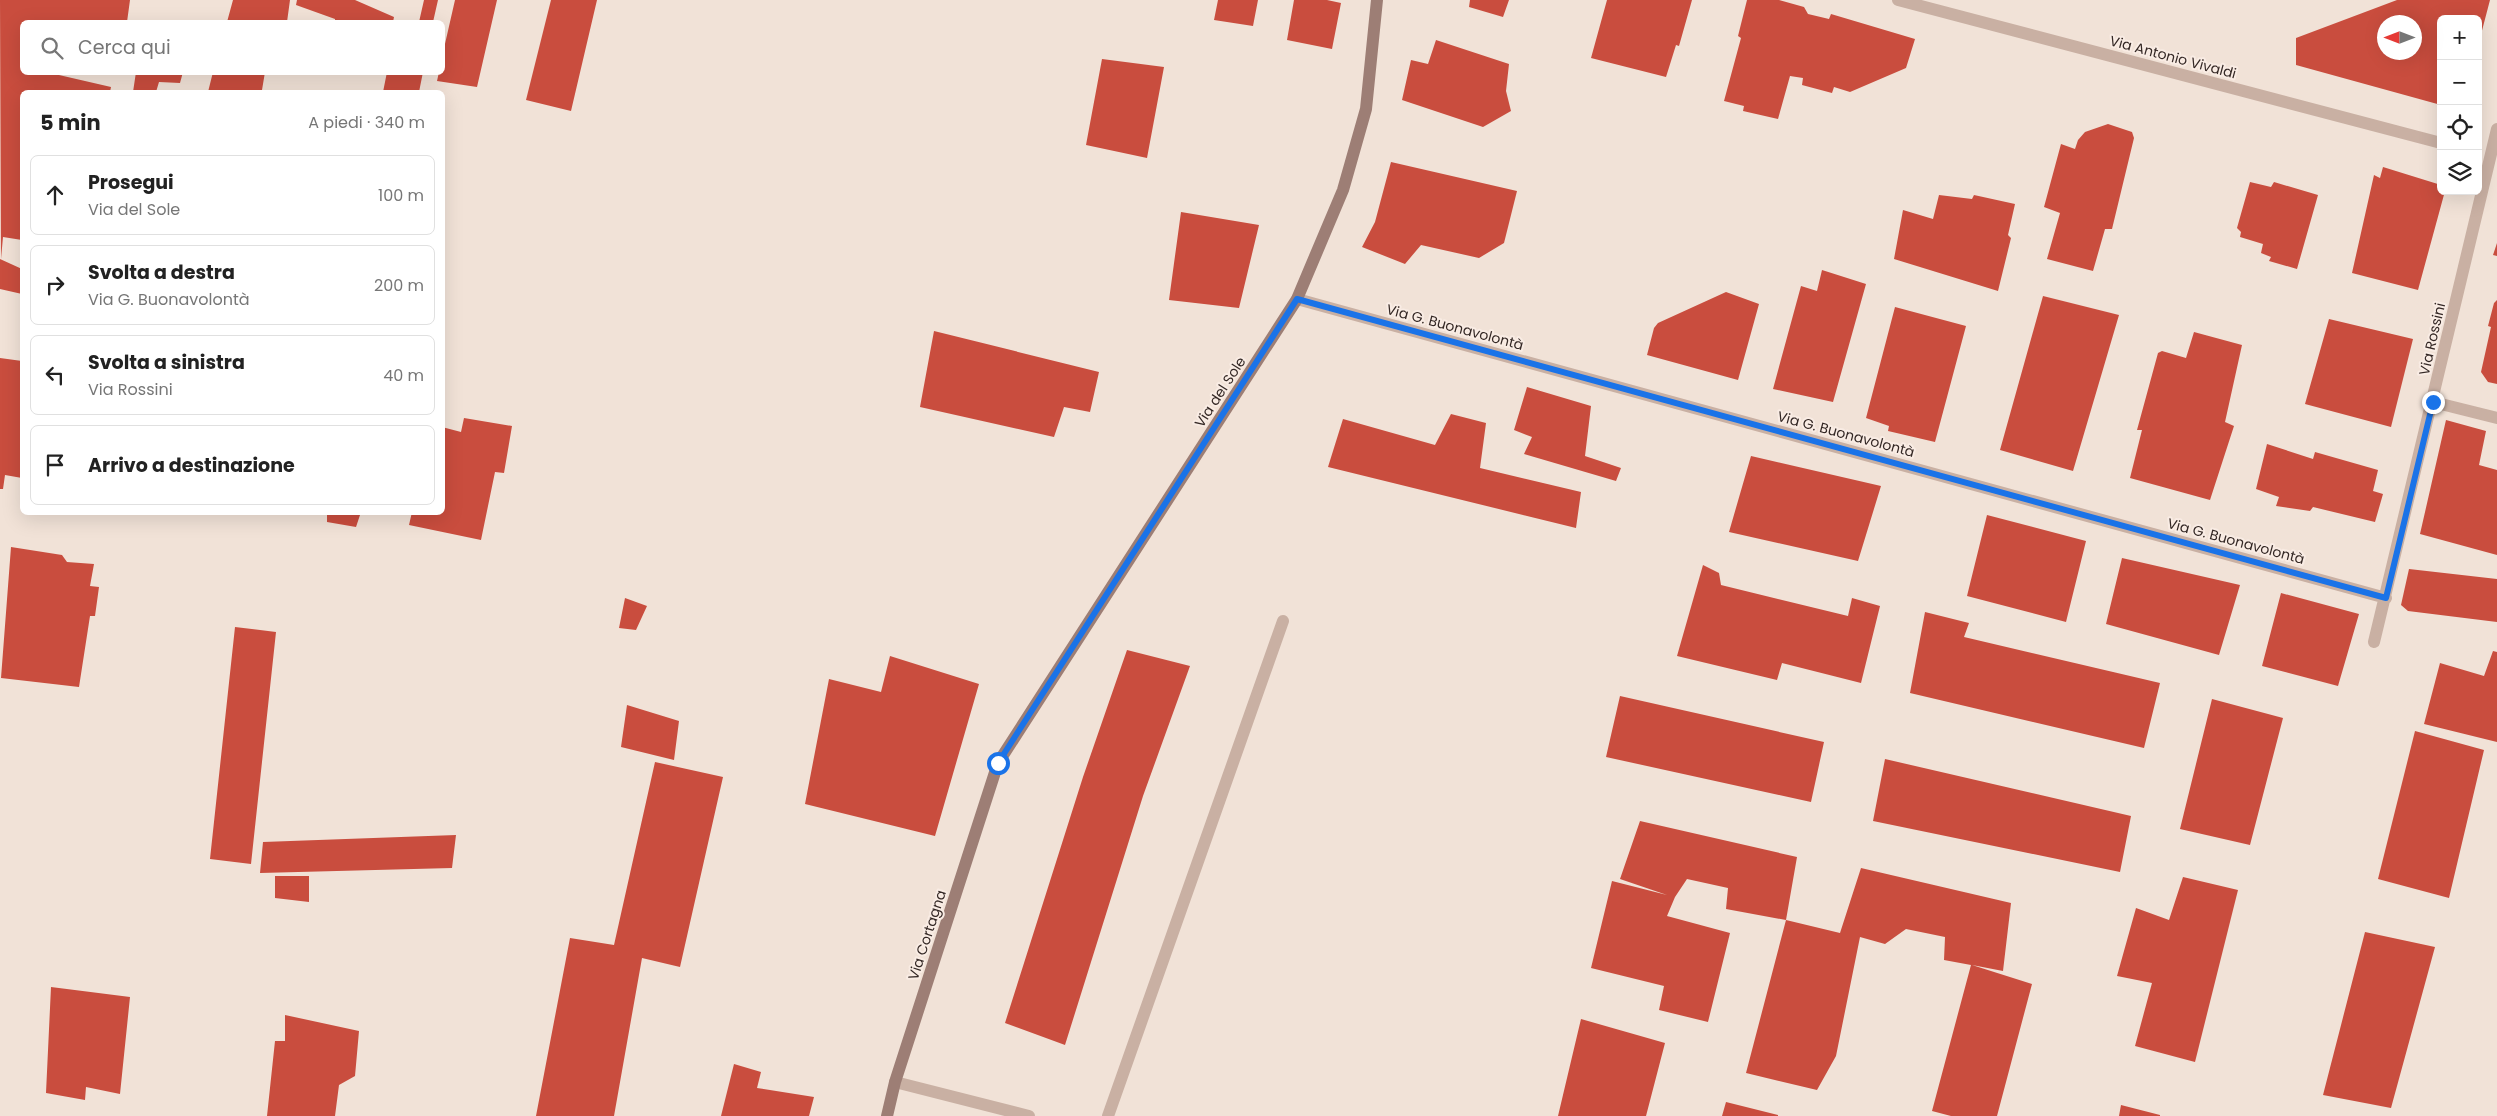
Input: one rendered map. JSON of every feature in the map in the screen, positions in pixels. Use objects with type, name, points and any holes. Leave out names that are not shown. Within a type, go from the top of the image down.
[{"type":"street","name":"Via del Sole","points":[[998,763],[1297,299],[1343,190],[1366,109],[1377,0]]},
{"type":"street","name":"Via Antonio Vivaldi","points":[[1898,0],[2437,142]]},
{"type":"street","name":"Via Rossini","points":[[2374,642],[2433,402],[2489,156],[2497,130]]},
{"type":"street","name":"Via G. Buonavolontà","points":[[1297,299],[2386,598]]},
{"type":"street","points":[[2433,402],[2497,418]]},
{"type":"street","points":[[1108,1116],[1282,621]]},
{"type":"street","name":"Via Cortagna","points":[[887,1116],[895,1082],[998,763]]},
{"type":"street","points":[[895,1082],[1029,1116]]},
{"type":"building","points":[[0,0],[130,0],[127,20],[20,20],[20,75],[59,75],[111,87],[110,90],[20,90],[20,240],[3,237],[1,259]]},
{"type":"building","points":[[233,0],[290,0],[287,20],[228,20]]},
{"type":"building","points":[[297,0],[355,0],[394,17],[393,20],[335,20],[296,5]]},
{"type":"building","points":[[424,0],[438,0],[433,20],[419,20]]},
{"type":"building","points":[[455,0],[497,0],[477,87],[437,81],[438,75],[445,75],[445,44]]},
{"type":"building","points":[[551,0],[597,0],[571,111],[526,100]]},
{"type":"building","points":[[1218,0],[1258,0],[1253,26],[1214,20]]},
{"type":"building","points":[[1294,0],[1327,0],[1341,3],[1332,49],[1287,40]]},
{"type":"building","points":[[1470,0],[1509,0],[1503,17],[1469,7]]},
{"type":"building","points":[[1607,0],[1692,0],[1679,46],[1676,45],[1666,77],[1591,58]]},
{"type":"building","points":[[1747,0],[1779,0],[1804,7],[1808,14],[1829,19],[1831,14],[1915,39],[1906,68],[1850,92],[1834,87],[1832,93],[1802,85],[1803,78],[1790,76],[1778,119],[1743,111],[1744,106],[1724,101],[1741,38],[1738,36]]},
{"type":"building","points":[[2397,0],[2490,0],[2482,31],[2482,15],[2437,15],[2437,104],[2296,65],[2296,38]]},
{"type":"building","points":[[1436,40],[1509,64],[1506,91],[1511,111],[1483,127],[1402,100],[1411,60],[1428,64]]},
{"type":"building","points":[[1102,59],[1164,67],[1147,158],[1086,145]]},
{"type":"building","points":[[136,75],[182,75],[180,83],[159,82],[157,90],[133,90]]},
{"type":"building","points":[[212,75],[264,75],[262,90],[208,90]]},
{"type":"building","points":[[386,75],[422,75],[419,90],[383,90]]},
{"type":"building","points":[[2108,124],[2132,132],[2134,138],[2112,229],[2105,229],[2093,271],[2047,259],[2060,213],[2044,207],[2061,144],[2075,149],[2078,140],[2085,132]]},
{"type":"building","points":[[1391,162],[1517,191],[1504,243],[1479,258],[1421,245],[1405,264],[1362,247],[1375,222]]},
{"type":"building","points":[[2383,167],[2437,184],[2437,195],[2444,195],[2418,290],[2352,273],[2374,175],[2380,178]]},
{"type":"building","points":[[2250,182],[2271,187],[2274,182],[2318,195],[2297,269],[2269,261],[2271,257],[2261,253],[2263,244],[2240,237],[2241,232],[2237,228]]},
{"type":"building","points":[[1939,195],[1972,199],[1974,195],[2015,204],[2008,235],[2011,238],[1998,291],[1894,259],[1903,210],[1933,219]]},
{"type":"building","points":[[1181,212],[1259,225],[1239,308],[1169,300]]},
{"type":"building","points":[[2497,243],[2497,256],[2493,255]]},
{"type":"building","points":[[0,259],[20,268],[20,294],[0,289]]},
{"type":"building","points":[[1822,270],[1866,284],[1833,402],[1773,389],[1801,286],[1817,291]]},
{"type":"building","points":[[1726,292],[1759,304],[1738,380],[1647,355],[1654,328],[1658,323]]},
{"type":"building","points":[[2043,296],[2119,315],[2073,471],[2000,450]]},
{"type":"building","points":[[2497,300],[2497,384],[2488,382],[2481,372],[2491,327],[2488,326],[2494,303]]},
{"type":"building","points":[[1895,307],[1966,326],[1935,442],[1888,431],[1889,426],[1866,418]]},
{"type":"building","points":[[2329,319],[2413,339],[2391,427],[2305,404]]},
{"type":"building","points":[[934,331],[1099,372],[1090,412],[1064,407],[1054,437],[920,407]]},
{"type":"building","points":[[2194,332],[2242,345],[2225,422],[2234,426],[2210,500],[2130,478],[2142,430],[2137,430],[2158,353],[2162,351],[2186,358]]},
{"type":"building","points":[[0,358],[20,361],[20,478],[5,475],[3,489],[0,489]]},
{"type":"building","points":[[1527,387],[1591,406],[1585,456],[1621,468],[1616,481],[1524,454],[1532,437],[1514,430]]},
{"type":"building","points":[[1451,414],[1486,423],[1480,468],[1581,492],[1576,528],[1328,467],[1343,419],[1435,445]]},
{"type":"building","points":[[464,418],[512,426],[504,473],[495,472],[481,540],[409,525],[411,515],[445,515],[445,428],[461,432]]},
{"type":"building","points":[[2446,420],[2486,431],[2479,465],[2497,470],[2497,555],[2420,534]]},
{"type":"building","points":[[2267,444],[2313,459],[2315,452],[2378,470],[2373,491],[2383,494],[2375,522],[2313,507],[2310,511],[2276,506],[2279,497],[2256,489]]},
{"type":"building","points":[[1751,456],[1881,486],[1858,561],[1729,532]]},
{"type":"building","points":[[327,515],[360,515],[356,527],[327,522]]},
{"type":"building","points":[[1987,515],[2086,541],[2066,622],[1967,596]]},
{"type":"building","points":[[11,547],[62,555],[67,562],[94,564],[90,586],[99,587],[95,616],[90,616],[79,687],[1,678]]},
{"type":"building","points":[[2122,558],[2240,585],[2219,655],[2106,624]]},
{"type":"building","points":[[1703,565],[1719,573],[1721,585],[1848,616],[1852,598],[1880,606],[1861,683],[1782,663],[1777,680],[1677,656]]},
{"type":"building","points":[[2409,569],[2497,579],[2497,622],[2408,611],[2401,605]]},
{"type":"building","points":[[2281,593],[2359,614],[2338,686],[2262,666]]},
{"type":"building","points":[[625,598],[647,606],[636,630],[619,628]]},
{"type":"building","points":[[1925,612],[1969,623],[1964,637],[2160,683],[2144,748],[1910,693]]},
{"type":"building","points":[[235,627],[276,632],[251,864],[210,859]]},
{"type":"building","points":[[1127,650],[1190,666],[1143,796],[1065,1045],[1005,1023],[1083,777]]},
{"type":"building","points":[[2493,651],[2497,652],[2497,742],[2424,724],[2440,663],[2484,676]]},
{"type":"building","points":[[890,656],[979,684],[935,836],[805,804],[829,679],[881,692]]},
{"type":"building","points":[[1620,696],[1824,742],[1811,802],[1606,757]]},
{"type":"building","points":[[2212,699],[2283,718],[2250,845],[2180,829]]},
{"type":"building","points":[[627,705],[679,721],[674,760],[621,747]]},
{"type":"building","points":[[2415,731],[2484,750],[2449,898],[2378,879]]},
{"type":"building","points":[[1885,759],[2131,816],[2120,872],[1873,821]]},
{"type":"building","points":[[655,762],[723,777],[680,967],[642,958],[614,1116],[536,1116],[570,938],[614,945]]},
{"type":"building","points":[[1640,821],[1797,857],[1786,920],[1726,909],[1728,888],[1687,879],[1675,897],[1667,916],[1730,933],[1708,1022],[1659,1010],[1664,986],[1591,968],[1612,881],[1667,895],[1620,879]]},
{"type":"building","points":[[456,835],[452,868],[260,873],[263,842]]},
{"type":"building","points":[[1861,868],[2011,903],[2003,971],[1972,965],[2032,984],[1997,1116],[1951,1116],[1932,1111],[1971,965],[1944,960],[1945,937],[1906,929],[1885,944],[1860,937],[1836,1056],[1817,1090],[1746,1073],[1786,920],[1840,933]]},
{"type":"building","points":[[275,876],[309,876],[309,902],[275,898]]},
{"type":"building","points":[[2183,877],[2238,890],[2195,1062],[2135,1046],[2152,983],[2117,976],[2136,908],[2169,920]]},
{"type":"building","points":[[2365,932],[2435,947],[2391,1108],[2323,1095]]},
{"type":"building","points":[[51,987],[130,997],[120,1094],[86,1087],[85,1100],[46,1093]]},
{"type":"building","points":[[285,1015],[359,1031],[355,1076],[339,1085],[335,1116],[267,1116],[275,1041],[285,1041]]},
{"type":"building","points":[[1581,1019],[1665,1043],[1646,1116],[1558,1116]]},
{"type":"building","points":[[734,1064],[761,1072],[757,1088],[814,1097],[809,1116],[721,1116]]},
{"type":"building","points":[[1726,1102],[1778,1115],[1778,1116],[1722,1116]]},
{"type":"building","points":[[2121,1105],[2160,1115],[2160,1116],[2119,1116]]},
{"type":"route","points":[[998,763],[1297,299],[2386,598],[2433,402]]}]
